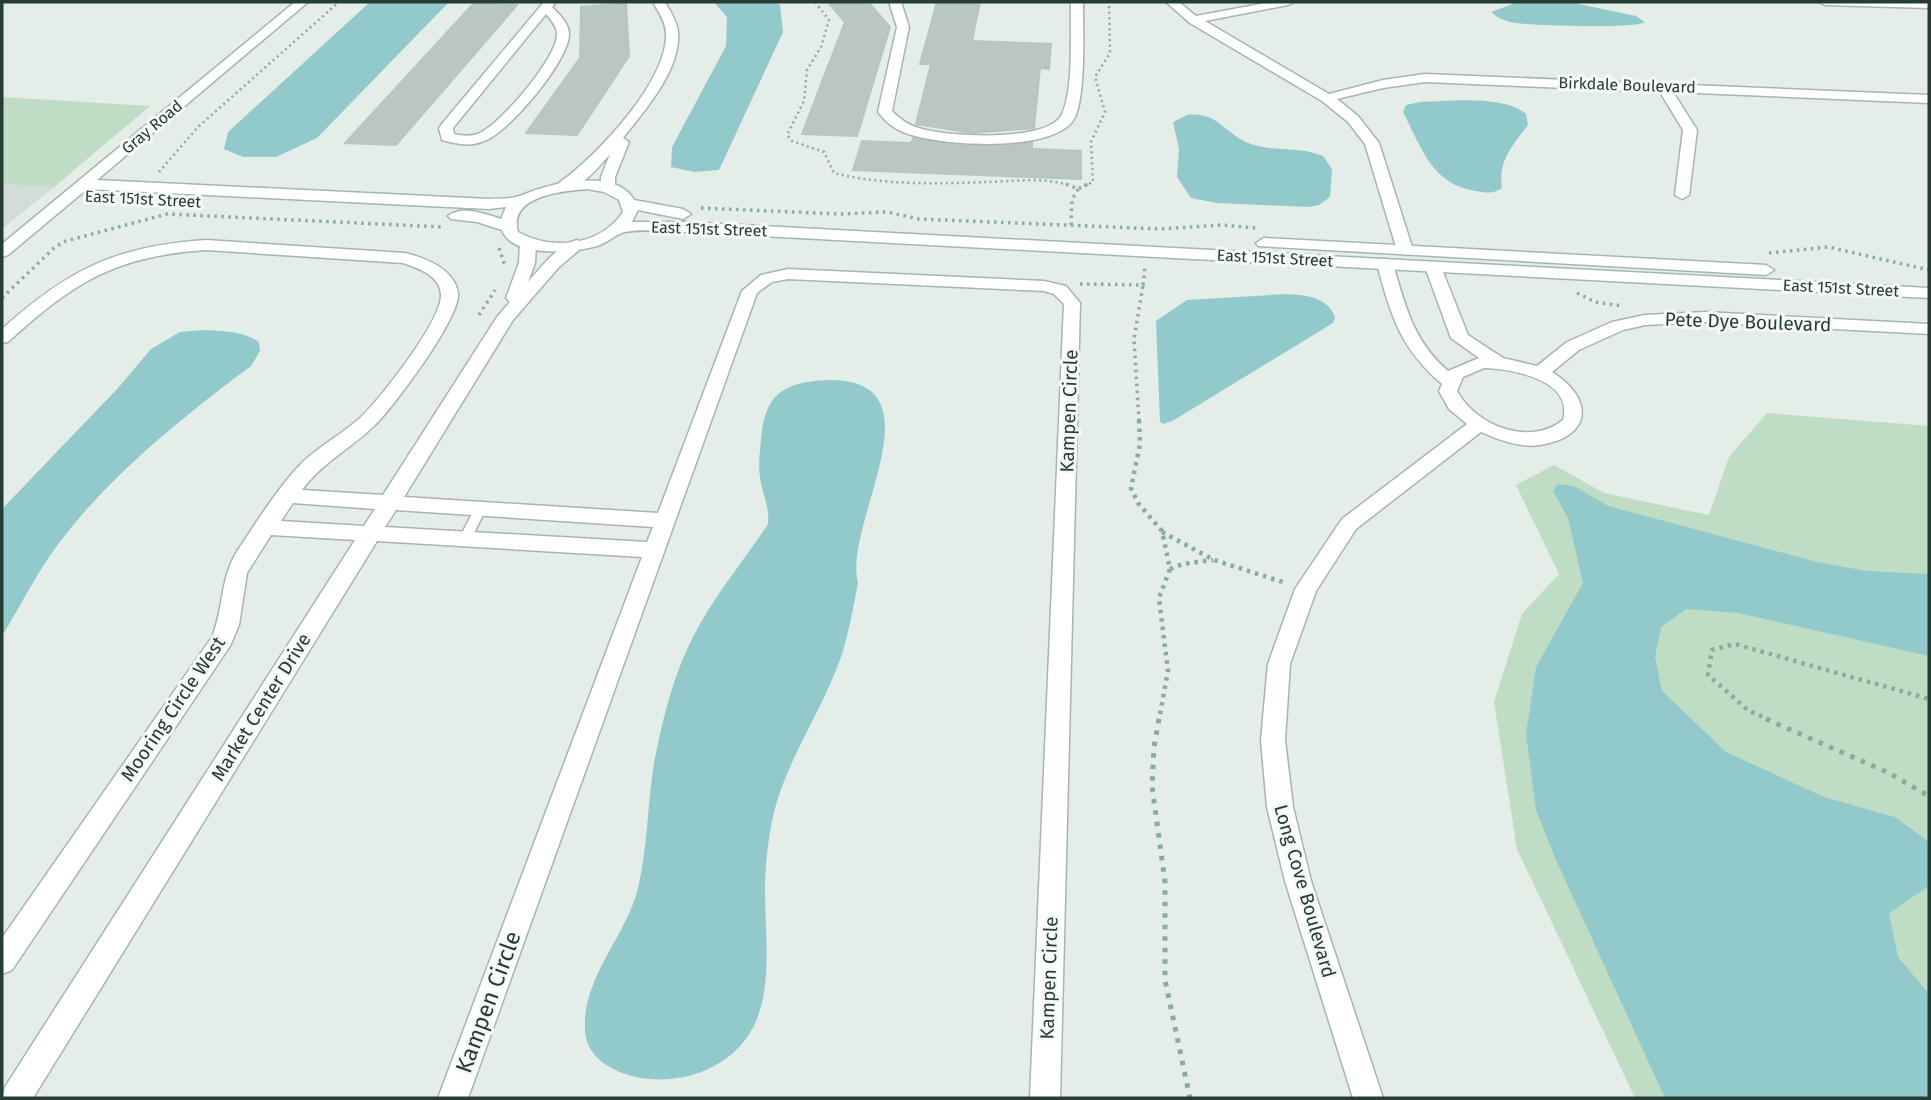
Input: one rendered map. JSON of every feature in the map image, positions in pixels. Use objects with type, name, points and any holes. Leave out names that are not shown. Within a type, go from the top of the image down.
[{"type":"street","name":"Gray Road","points":[[2,252],[302,2]]},
{"type":"street","points":[[608,188],[608,177],[626,130],[668,52],[672,33],[659,2]]},
{"type":"street","points":[[895,2],[903,23],[903,32],[885,112],[903,127],[934,136],[1017,138],[1059,127],[1067,120],[1070,110],[1077,2]]},
{"type":"street","points":[[1172,2],[1194,20],[1327,98],[1353,119],[1372,143],[1405,250]]},
{"type":"street","points":[[1194,20],[1288,2]]},
{"type":"street","points":[[1825,2],[1929,5]]},
{"type":"street","points":[[548,4],[563,28],[562,44],[546,68],[493,135],[464,141],[447,137],[446,128],[548,4]]},
{"type":"street","name":"Birkdale Boulevard","points":[[1327,98],[1383,83],[1425,78],[1923,99]]},
{"type":"street","points":[[1663,87],[1690,130],[1682,195]]},
{"type":"street","points":[[1923,99],[1929,111]]},
{"type":"street","points":[[564,186],[587,170],[626,130]]},
{"type":"street","name":"East 151st Street","points":[[83,184],[489,204],[523,201],[564,186]]},
{"type":"street","points":[[528,243],[551,247],[577,246],[602,238],[621,227],[631,212],[626,198],[608,188],[587,184],[564,186]]},
{"type":"street","name":"East 151st Street","points":[[70,195],[479,217],[508,228],[512,234],[528,243]]},
{"type":"street","points":[[508,228],[510,214],[523,201]]},
{"type":"street","name":"East 151st Street","points":[[630,204],[678,214],[1383,257],[1405,250],[1431,259],[1929,293]]},
{"type":"street","name":"East 151st Street","points":[[621,227],[684,226],[1929,279]]},
{"type":"street","name":"Market Center Drive","points":[[506,317],[527,263],[528,243]]},
{"type":"street","name":"Mooring Circle West","points":[[2,338],[45,298],[100,266],[135,254],[191,246],[405,258],[426,264],[439,274],[450,294],[446,314],[387,402],[365,424],[318,458],[265,527],[236,573],[228,625],[222,640],[2,961]]},
{"type":"street","name":"Market Center Drive","points":[[16,1098],[506,317],[544,273],[577,246]]},
{"type":"street","points":[[1383,257],[1400,322],[1411,344],[1423,360],[1450,382]]},
{"type":"street","points":[[1431,259],[1460,338],[1498,363],[1539,373],[1567,394],[1573,406],[1574,417],[1567,427],[1555,435],[1538,438],[1507,435],[1478,425],[1457,409],[1448,391],[1455,374],[1466,367],[1498,363]]},
{"type":"street","name":"Kampen Circle","points":[[453,1098],[750,291],[760,281],[788,274],[1052,287],[1069,298],[1073,307],[1045,1098]]},
{"type":"street","name":"Pete Dye Boulevard","points":[[1539,373],[1573,346],[1618,326],[1645,320],[1705,317],[1929,329]]},
{"type":"street","name":"Long Cove Boulevard","points":[[1368,1098],[1298,881],[1280,807],[1274,767],[1273,720],[1279,664],[1306,589],[1349,524],[1478,425]]},
{"type":"street","points":[[287,496],[665,521]]},
{"type":"street","points":[[265,527],[654,550]]},
{"type":"lane","points":[[465,539],[480,509]]},
{"type":"path","points":[[162,179],[157,176],[161,170],[198,127],[339,2]]},
{"type":"path","points":[[1070,225],[1072,200],[1078,189]]},
{"type":"path","points":[[498,247],[503,259]]},
{"type":"path","points":[[1143,285],[1135,339],[1140,444],[1131,488],[1138,503],[1162,531],[1214,560],[1306,589]]},
{"type":"path","points":[[1162,531],[1170,569],[1159,598],[1168,671],[1154,747],[1152,786],[1165,882],[1165,980],[1190,1098]]},
{"type":"path","points":[[1170,569],[1183,564],[1214,560]]},
{"type":"path","points":[[1929,699],[1735,644],[1712,650],[1708,675],[1749,711],[1887,772],[1929,796]]},
{"type":"shaded area","points":[[2,184],[54,187],[2,229]]},
{"type":"green space","points":[[2,97],[150,106],[54,187],[2,184]]},
{"type":"green space","points":[[1767,413],[1929,426],[1929,1098],[1635,1098],[1517,849],[1494,702],[1522,614],[1559,574],[1516,485],[1554,465],[1604,493],[1709,515],[1729,457]]},
{"type":"water","points":[[370,2],[449,2],[317,138],[276,157],[243,157],[224,149],[228,132]]},
{"type":"water","points":[[714,2],[776,2],[780,5],[783,32],[719,170],[694,172],[671,167],[672,147],[726,46],[727,17]]},
{"type":"water","points":[[1518,2],[1569,2],[1636,16],[1645,22],[1603,26],[1536,25],[1510,22],[1491,12]]},
{"type":"water","points":[[1420,102],[1491,102],[1517,108],[1526,114],[1528,125],[1504,162],[1502,188],[1490,192],[1476,191],[1461,187],[1438,173],[1422,151],[1403,112],[1406,105]]},
{"type":"water","points":[[1187,115],[1215,120],[1251,144],[1323,156],[1332,169],[1330,197],[1319,205],[1308,207],[1217,203],[1191,198],[1177,177],[1179,149],[1173,122]]},
{"type":"water","points":[[1287,294],[1309,296],[1322,301],[1335,317],[1333,323],[1174,420],[1164,424],[1160,422],[1156,321],[1187,300]]},
{"type":"water","points":[[180,332],[233,332],[246,336],[259,342],[260,351],[251,366],[169,430],[116,478],[92,504],[49,557],[2,636],[2,509],[118,388],[151,349]]},
{"type":"water","points":[[829,380],[863,386],[880,403],[885,428],[881,459],[857,557],[858,582],[845,645],[826,694],[788,772],[774,812],[766,871],[766,968],[758,1016],[747,1037],[730,1055],[706,1070],[686,1077],[665,1079],[632,1076],[608,1066],[592,1052],[586,1038],[586,1011],[597,975],[624,923],[638,888],[654,765],[667,705],[681,664],[701,622],[768,524],[759,468],[763,423],[767,410],[773,400],[789,387]]},
{"type":"water","points":[[1558,484],[1574,486],[1608,506],[1817,562],[1867,571],[1929,574],[1929,656],[1738,613],[1686,609],[1661,627],[1655,657],[1662,691],[1726,752],[1824,797],[1895,817],[1929,842],[1929,886],[1889,913],[1898,957],[1929,994],[1929,1098],[1665,1098],[1556,860],[1536,810],[1526,734],[1536,667],[1583,583],[1568,518],[1553,491]]},
{"type":"building","points":[[828,2],[868,2],[890,27],[857,136],[802,134],[845,22]]},
{"type":"building","points":[[937,2],[980,2],[972,41],[1051,44],[1049,69],[1040,68],[1034,128],[972,133],[916,124],[931,64],[920,64]]},
{"type":"building","points":[[474,3],[517,5],[396,145],[345,143]]},
{"type":"building","points":[[626,3],[629,56],[577,135],[526,133],[580,58],[581,7]]},
{"type":"building","points":[[913,138],[966,146],[1032,142],[1032,149],[1081,151],[1081,179],[853,170],[862,141],[911,143]]}]
